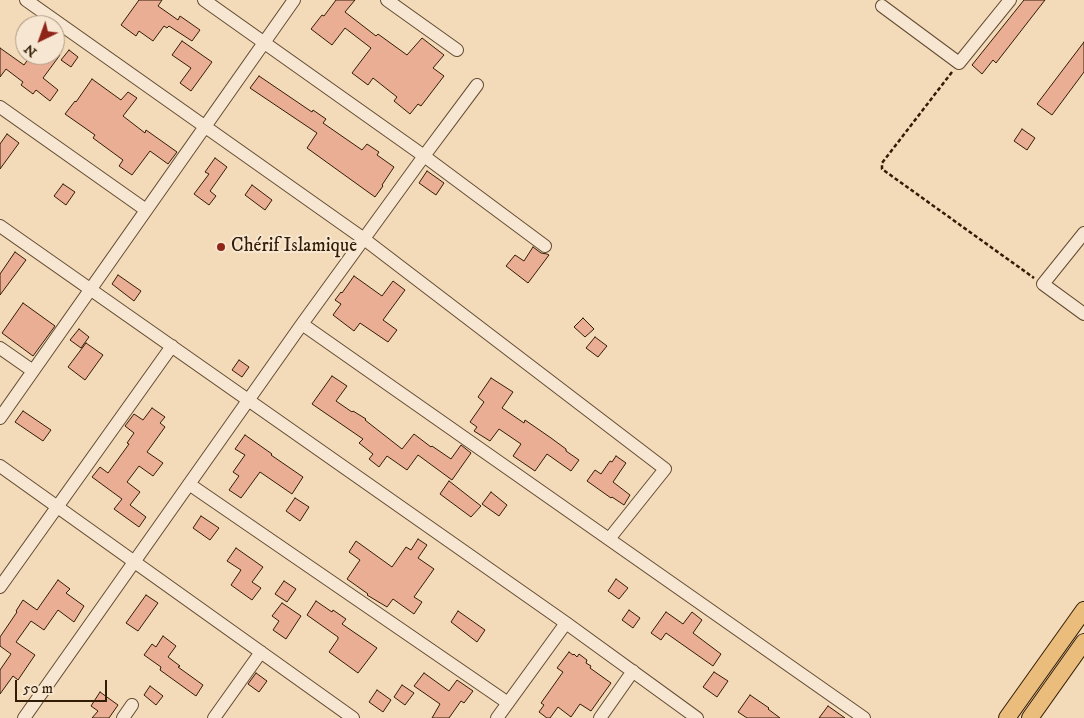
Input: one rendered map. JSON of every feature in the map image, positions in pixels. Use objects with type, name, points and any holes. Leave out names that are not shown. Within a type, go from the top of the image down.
[{"type":"main road","points":[[1008,718],[1084,612]]},
{"type":"main road","points":[[1030,718],[1084,642]]},
{"type":"street","points":[[26,0],[364,239],[665,469],[609,539]]},
{"type":"street","points":[[204,0],[424,156],[545,246]]},
{"type":"street","points":[[0,418],[294,0]]},
{"type":"street","points":[[388,0],[457,50]]},
{"type":"street","points":[[882,6],[959,63],[1010,0]]},
{"type":"street","points":[[24,718],[302,324],[477,85]]},
{"type":"street","points":[[0,107],[146,210]]},
{"type":"street","points":[[0,226],[566,623],[697,718]]},
{"type":"street","points":[[1084,233],[1043,284],[1084,314]]},
{"type":"street","points":[[302,324],[864,718]]},
{"type":"street","points":[[0,587],[172,346]]},
{"type":"street","points":[[0,348],[33,371]]},
{"type":"street","points":[[0,466],[261,652],[346,716]]},
{"type":"street","points":[[190,484],[508,702]]},
{"type":"street","points":[[497,718],[566,623]]},
{"type":"street","points":[[214,718],[261,652]]},
{"type":"street","points":[[600,718],[633,671]]},
{"type":"street","points":[[123,718],[132,705]]},
{"type":"path","points":[[959,63],[882,163],[882,169],[1043,284]]},
{"type":"building","points":[[139,0],[162,0],[158,6],[178,20],[180,16],[200,30],[192,41],[169,26],[167,28],[164,26],[153,41],[139,31],[136,36],[121,25]]},
{"type":"building","points":[[336,0],[355,0],[345,12],[376,36],[378,34],[407,55],[422,38],[444,55],[433,68],[444,76],[421,106],[418,104],[410,114],[394,101],[397,97],[373,78],[368,85],[352,73],[371,48],[345,28],[332,45],[311,29]]},
{"type":"building","points":[[1024,0],[1045,0],[996,63],[993,60],[982,74],[972,65]]},
{"type":"building","points":[[182,41],[212,62],[191,91],[180,83],[191,68],[172,55]]},
{"type":"building","points":[[1084,42],[1084,72],[1052,115],[1037,104]]},
{"type":"building","points":[[0,48],[15,59],[15,65],[53,65],[43,78],[58,90],[50,101],[36,90],[33,94],[21,85],[23,82],[6,69],[0,77]]},
{"type":"building","points":[[69,50],[78,57],[71,67],[65,63],[65,55]]},
{"type":"building","points":[[259,76],[312,112],[313,110],[326,119],[323,123],[362,150],[367,144],[379,152],[377,155],[394,167],[375,197],[307,148],[317,133],[250,88]]},
{"type":"building","points":[[92,79],[121,100],[128,92],[137,98],[123,116],[145,133],[146,130],[177,152],[168,164],[150,151],[132,175],[119,166],[123,160],[93,138],[95,135],[65,114]]},
{"type":"building","points":[[1022,129],[1035,138],[1027,150],[1014,141]]},
{"type":"building","points":[[7,134],[19,143],[0,169],[0,144]]},
{"type":"building","points":[[215,158],[227,167],[210,191],[216,196],[209,205],[194,194],[209,174],[205,172]]},
{"type":"building","points":[[427,171],[444,183],[436,195],[419,183]]},
{"type":"building","points":[[63,184],[75,192],[66,205],[54,196]]},
{"type":"building","points":[[252,185],[272,200],[265,210],[245,195]]},
{"type":"building","points":[[533,247],[541,253],[549,255],[528,283],[506,266],[515,255],[524,261]]},
{"type":"building","points":[[15,252],[26,260],[0,295],[0,274]]},
{"type":"building","points":[[118,275],[141,291],[134,301],[112,284]]},
{"type":"building","points":[[354,276],[382,296],[393,281],[405,290],[383,320],[397,330],[388,342],[360,323],[354,331],[333,315],[341,304],[335,300]]},
{"type":"building","points":[[23,303],[55,326],[33,356],[2,333]]},
{"type":"building","points":[[583,318],[594,329],[585,337],[574,327]]},
{"type":"building","points":[[79,329],[89,337],[81,348],[70,340]]},
{"type":"building","points":[[595,337],[607,346],[598,357],[586,348]]},
{"type":"building","points":[[86,343],[103,355],[85,380],[68,367]]},
{"type":"building","points":[[239,360],[249,367],[242,377],[232,370]]},
{"type":"building","points":[[332,376],[347,386],[336,401],[366,419],[402,449],[414,434],[451,459],[461,445],[471,453],[452,480],[418,455],[407,470],[387,456],[379,467],[369,459],[373,454],[359,443],[363,439],[312,404]]},
{"type":"building","points":[[491,378],[513,392],[502,408],[524,423],[525,420],[579,460],[571,471],[547,454],[535,471],[513,456],[521,444],[499,429],[490,441],[474,431],[477,427],[470,422],[484,402],[478,397]]},
{"type":"building","points":[[152,408],[165,417],[160,423],[165,427],[147,452],[163,463],[153,476],[139,466],[127,482],[140,492],[130,505],[146,517],[139,527],[114,509],[122,499],[92,477],[100,467],[108,473],[129,444],[127,443],[134,433],[125,426],[134,414],[143,420]]},
{"type":"building","points":[[23,411],[51,430],[43,441],[15,422]]},
{"type":"building","points":[[245,435],[303,477],[292,494],[260,472],[241,498],[229,490],[239,476],[233,472],[245,455],[235,449]]},
{"type":"building","points":[[616,456],[626,463],[613,482],[630,495],[624,505],[587,481],[595,470],[601,474]]},
{"type":"building","points":[[449,481],[481,506],[471,517],[440,494]]},
{"type":"building","points":[[491,492],[507,505],[499,516],[482,504]]},
{"type":"building","points":[[295,498],[309,507],[300,521],[286,511]]},
{"type":"building","points":[[201,516],[219,528],[210,540],[193,528]]},
{"type":"building","points":[[418,539],[427,545],[418,558],[434,569],[414,597],[422,602],[414,614],[393,599],[387,607],[367,595],[347,579],[360,560],[349,552],[356,541],[392,567],[406,547],[411,550]]},
{"type":"building","points":[[236,548],[263,567],[252,582],[261,588],[252,600],[231,585],[241,570],[227,561]]},
{"type":"building","points":[[616,579],[628,588],[619,599],[608,591]]},
{"type":"building","points":[[58,580],[70,589],[66,593],[84,606],[74,622],[58,610],[44,630],[31,621],[16,642],[35,655],[18,680],[13,676],[0,694],[0,670],[11,654],[0,646],[0,637],[23,600],[37,610]]},
{"type":"building","points":[[284,581],[296,589],[287,602],[275,594]]},
{"type":"building","points":[[146,595],[158,603],[138,631],[126,623]]},
{"type":"building","points":[[316,601],[346,619],[342,624],[377,648],[358,673],[329,652],[338,637],[307,615]]},
{"type":"building","points":[[282,603],[301,616],[286,639],[273,630],[279,621],[272,616]]},
{"type":"building","points":[[629,610],[640,618],[633,628],[622,620]]},
{"type":"building","points":[[458,611],[485,630],[477,642],[451,622]]},
{"type":"building","points":[[666,612],[683,624],[692,612],[702,620],[693,633],[721,654],[713,666],[666,633],[661,640],[651,633]]},
{"type":"building","points":[[163,636],[176,646],[168,657],[180,666],[178,667],[203,685],[196,696],[160,670],[161,667],[144,655],[152,644],[156,647]]},
{"type":"building","points":[[569,652],[577,657],[579,654],[587,660],[586,663],[591,666],[590,668],[611,683],[591,711],[580,704],[571,717],[558,707],[550,718],[547,718],[539,712],[544,705],[541,703],[563,672],[557,668]]},
{"type":"building","points":[[714,672],[728,681],[717,697],[703,687]]},
{"type":"building","points":[[256,673],[267,681],[259,692],[248,684]]},
{"type":"building","points":[[424,673],[449,691],[457,680],[473,691],[464,703],[461,701],[449,718],[432,718],[440,704],[414,686]]},
{"type":"building","points":[[402,685],[414,693],[405,705],[394,697]]},
{"type":"building","points":[[150,686],[163,696],[156,705],[144,695]]},
{"type":"building","points":[[377,690],[391,700],[383,712],[369,702]]},
{"type":"building","points":[[100,692],[118,705],[109,718],[92,718],[98,711],[91,706]]},
{"type":"building","points":[[750,695],[780,718],[747,718],[738,712]]},
{"type":"building","points":[[828,706],[845,718],[819,718]]},
{"type":"place","name":"Chérif Islamique","points":[[221,247]]}]
